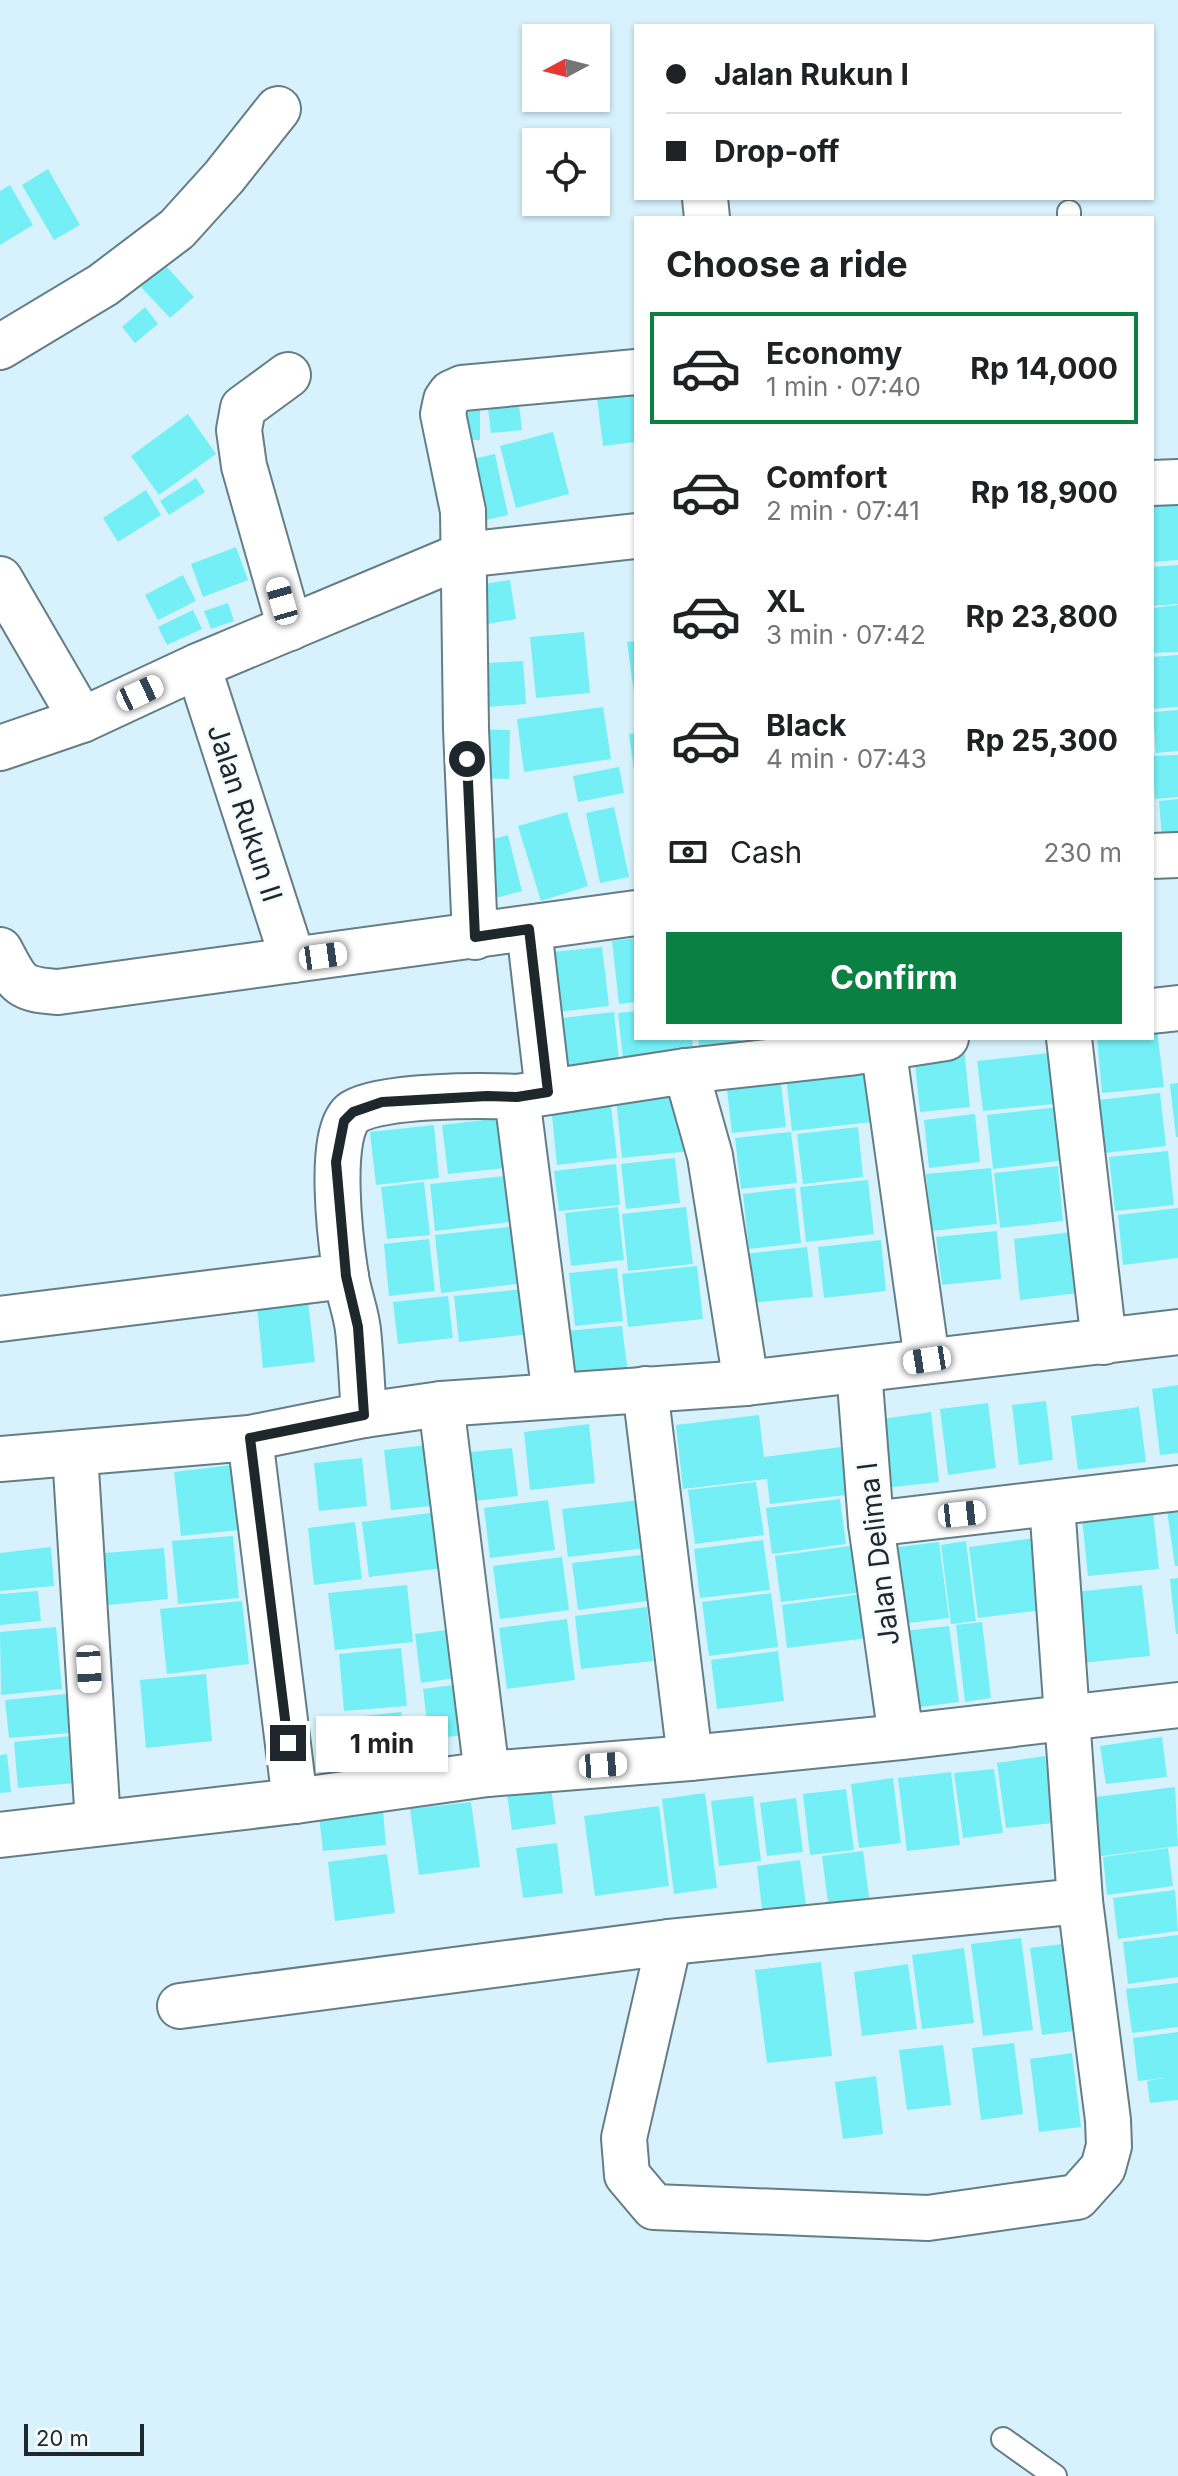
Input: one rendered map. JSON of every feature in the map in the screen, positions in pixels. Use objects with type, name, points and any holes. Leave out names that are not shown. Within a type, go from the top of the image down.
[{"type":"street","points":[[0,347],[103,285],[177,229],[224,177],[278,109]]},
{"type":"street","points":[[475,937],[466,729],[463,511],[443,414],[446,400],[451,393],[462,388],[634,372]]},
{"type":"street","points":[[288,375],[243,408],[239,430],[244,466],[290,628]]},
{"type":"street","points":[[1154,483],[1178,482]]},
{"type":"street","points":[[0,748],[82,720],[198,666],[463,555],[634,536]]},
{"type":"street","points":[[0,579],[82,720]]},
{"type":"street","name":"Jalan Rukun II","points":[[198,666],[293,960]]},
{"type":"street","points":[[1154,856],[1178,855]]},
{"type":"street","points":[[0,950],[13,975],[30,990],[58,992],[634,913]]},
{"type":"street","points":[[529,929],[532,1095],[555,1396]]},
{"type":"street","points":[[1154,1011],[1178,1008]]},
{"type":"street","points":[[364,1415],[358,1327],[346,1276],[336,1162],[344,1121],[353,1112],[382,1102],[532,1095],[859,1046],[924,1040]]},
{"type":"street","points":[[1069,1040],[1104,1342]]},
{"type":"street","points":[[859,1046],[927,1360]]},
{"type":"street","points":[[686,1071],[710,1156],[746,1383]]},
{"type":"street","points":[[0,1319],[346,1276]]},
{"type":"street","points":[[0,1459],[250,1438],[364,1415],[441,1404],[746,1383],[1178,1332]]},
{"type":"street","name":"Jalan Delima I","points":[[859,1370],[871,1524],[901,1737]]},
{"type":"street","points":[[645,1389],[690,1758]]},
{"type":"street","points":[[441,1404],[487,1774]]},
{"type":"street","points":[[250,1438],[295,1801]]},
{"type":"street","points":[[75,1453],[98,1823]]},
{"type":"street","points":[[871,1524],[1178,1488]]},
{"type":"street","points":[[669,1942],[624,2138],[627,2175],[654,2207],[928,2218],[1077,2197],[1103,2168],[1109,2146],[1108,2120],[1080,1901],[1052,1504]]},
{"type":"street","points":[[0,1835],[295,1801],[487,1774],[901,1737],[1178,1705]]},
{"type":"street","points":[[180,2006],[669,1942],[1080,1901]]},
{"type":"lane","points":[[1003,2439],[1055,2476]]},
{"type":"building","points":[[48,169],[80,225],[54,240],[22,185]]},
{"type":"building","points":[[10,185],[33,225],[0,245],[0,191]]},
{"type":"building","points":[[165,265],[194,297],[170,318],[141,287]]},
{"type":"building","points":[[145,307],[158,324],[135,343],[122,327]]},
{"type":"building","points":[[634,385],[634,442],[603,446],[596,390]]},
{"type":"building","points":[[518,397],[522,430],[491,433],[487,400]]},
{"type":"building","points":[[480,403],[480,440],[456,440],[457,404]]},
{"type":"building","points":[[188,414],[216,454],[159,495],[131,456]]},
{"type":"building","points":[[553,432],[569,494],[516,508],[500,446]]},
{"type":"building","points":[[495,454],[508,515],[477,522],[464,461]]},
{"type":"building","points":[[196,478],[205,492],[169,515],[160,501]]},
{"type":"building","points":[[146,490],[161,515],[118,542],[103,518]]},
{"type":"building","points":[[1178,502],[1178,560],[1154,562],[1154,505]]},
{"type":"building","points":[[236,547],[248,580],[203,597],[191,564]]},
{"type":"building","points":[[1178,565],[1178,604],[1154,606],[1154,567]]},
{"type":"building","points":[[183,575],[196,601],[158,620],[145,595]]},
{"type":"building","points":[[510,580],[516,619],[477,626],[471,586]]},
{"type":"building","points":[[228,603],[234,621],[211,629],[204,611]]},
{"type":"building","points":[[1178,605],[1178,652],[1154,653],[1154,608]]},
{"type":"building","points":[[193,610],[202,629],[167,645],[158,627]]},
{"type":"building","points":[[584,632],[590,693],[536,698],[530,637]]},
{"type":"building","points":[[634,641],[634,692],[627,642]]},
{"type":"building","points":[[1178,655],[1178,707],[1154,709],[1154,657]]},
{"type":"building","points":[[523,661],[526,704],[474,708],[471,664]]},
{"type":"building","points":[[603,707],[611,759],[524,772],[517,719]]},
{"type":"building","points":[[1178,710],[1178,751],[1156,753],[1154,712]]},
{"type":"building","points":[[473,729],[510,730],[509,779],[471,778]]},
{"type":"building","points":[[634,733],[634,769],[629,734]]},
{"type":"building","points":[[1178,755],[1178,797],[1155,799],[1154,756]]},
{"type":"building","points":[[619,767],[624,793],[578,802],[573,776]]},
{"type":"building","points":[[1178,799],[1178,851],[1163,852],[1159,801]]},
{"type":"building","points":[[614,807],[629,877],[600,883],[586,813]]},
{"type":"building","points":[[567,812],[588,886],[541,901],[518,826]]},
{"type":"building","points":[[508,835],[522,891],[488,900],[474,844]]},
{"type":"building","points":[[634,938],[634,1002],[619,1004],[612,941]]},
{"type":"building","points":[[602,947],[609,1006],[549,1013],[543,953]]},
{"type":"building","points":[[634,1011],[634,1040],[692,1040],[694,1060],[624,1067],[618,1013]]},
{"type":"building","points":[[614,1012],[621,1079],[560,1086],[553,1019]]},
{"type":"building","points":[[1154,1029],[1157,1029],[1164,1087],[1102,1093],[1097,1040],[1154,1040]]},
{"type":"building","points":[[698,1040],[740,1040],[742,1054],[701,1059]]},
{"type":"building","points":[[964,1048],[970,1107],[920,1112],[914,1054]]},
{"type":"building","points":[[1058,1052],[1064,1103],[983,1111],[977,1061]]},
{"type":"building","points":[[866,1069],[872,1122],[792,1131],[786,1077]]},
{"type":"building","points":[[780,1075],[786,1127],[732,1133],[726,1081]]},
{"type":"building","points":[[683,1082],[691,1151],[622,1158],[615,1089]]},
{"type":"building","points":[[1178,1083],[1178,1137],[1176,1137],[1170,1084]]},
{"type":"building","points":[[609,1089],[617,1158],[557,1165],[550,1096]]},
{"type":"building","points":[[1160,1093],[1166,1146],[1105,1153],[1099,1100]]},
{"type":"building","points":[[1068,1106],[1074,1159],[993,1169],[987,1115]]},
{"type":"building","points":[[975,1114],[980,1162],[929,1168],[924,1120]]},
{"type":"building","points":[[509,1117],[514,1167],[448,1174],[442,1125]]},
{"type":"building","points":[[434,1125],[439,1178],[376,1185],[370,1132]]},
{"type":"building","points":[[858,1127],[863,1177],[803,1184],[797,1134]]},
{"type":"building","points":[[791,1132],[797,1183],[741,1189],[735,1138]]},
{"type":"building","points":[[1168,1151],[1174,1205],[1115,1211],[1109,1157]]},
{"type":"building","points":[[675,1158],[680,1203],[626,1209],[621,1164]]},
{"type":"building","points":[[616,1164],[620,1205],[559,1211],[554,1171]]},
{"type":"building","points":[[1058,1166],[1063,1221],[1000,1228],[994,1173]]},
{"type":"building","points":[[991,1168],[997,1224],[932,1231],[926,1174]]},
{"type":"building","points":[[505,1176],[511,1222],[435,1231],[430,1184]]},
{"type":"building","points":[[868,1180],[874,1234],[806,1242],[800,1187]]},
{"type":"building","points":[[424,1182],[430,1235],[387,1239],[381,1187]]},
{"type":"building","points":[[795,1188],[801,1243],[749,1249],[743,1194]]},
{"type":"building","points":[[618,1207],[624,1260],[571,1266],[565,1213]]},
{"type":"building","points":[[686,1207],[693,1264],[628,1271],[622,1214]]},
{"type":"building","points":[[1178,1208],[1178,1258],[1123,1265],[1118,1215]]},
{"type":"building","points":[[518,1226],[524,1283],[441,1293],[435,1235]]},
{"type":"building","points":[[997,1231],[1001,1279],[942,1285],[936,1237]]},
{"type":"building","points":[[1080,1231],[1087,1292],[1020,1300],[1014,1239]]},
{"type":"building","points":[[429,1239],[435,1291],[389,1296],[384,1244]]},
{"type":"building","points":[[881,1240],[886,1291],[824,1298],[818,1247]]},
{"type":"building","points":[[807,1247],[813,1297],[750,1303],[745,1254]]},
{"type":"building","points":[[697,1266],[703,1319],[628,1327],[622,1274]]},
{"type":"building","points":[[617,1268],[623,1321],[575,1326],[569,1273]]},
{"type":"building","points":[[524,1289],[529,1334],[459,1342],[454,1296]]},
{"type":"building","points":[[448,1296],[453,1338],[398,1344],[393,1302]]},
{"type":"building","points":[[308,1300],[315,1362],[263,1368],[257,1305]]},
{"type":"building","points":[[622,1326],[629,1382],[571,1388],[565,1331]]},
{"type":"building","points":[[1178,1385],[1178,1453],[1160,1455],[1152,1389]]},
{"type":"building","points":[[1046,1401],[1053,1460],[1019,1465],[1012,1405]]},
{"type":"building","points":[[988,1403],[996,1468],[948,1475],[940,1409]]},
{"type":"building","points":[[1139,1407],[1146,1462],[1078,1470],[1071,1416]]},
{"type":"building","points":[[931,1412],[939,1482],[884,1488],[875,1420]]},
{"type":"building","points":[[759,1415],[764,1457],[841,1447],[846,1495],[770,1504],[767,1479],[683,1489],[676,1425]]},
{"type":"building","points":[[589,1424],[595,1483],[530,1490],[524,1432]]},
{"type":"building","points":[[436,1444],[442,1505],[391,1510],[384,1450]]},
{"type":"building","points":[[512,1448],[518,1496],[465,1502],[459,1453]]},
{"type":"building","points":[[362,1458],[367,1506],[319,1511],[314,1463]]},
{"type":"building","points":[[232,1465],[239,1530],[181,1536],[174,1472]]},
{"type":"building","points":[[756,1482],[764,1535],[695,1544],[688,1490]]},
{"type":"building","points":[[1178,1494],[1178,1566],[1175,1566],[1165,1496]]},
{"type":"building","points":[[840,1499],[846,1544],[772,1554],[766,1508]]},
{"type":"building","points":[[548,1500],[555,1550],[490,1558],[484,1508]]},
{"type":"building","points":[[641,1500],[647,1548],[568,1557],[562,1509]]},
{"type":"building","points":[[1152,1502],[1159,1569],[1088,1576],[1081,1509]]},
{"type":"building","points":[[445,1511],[452,1567],[369,1577],[362,1522]]},
{"type":"building","points":[[355,1522],[362,1579],[314,1585],[308,1528]]},
{"type":"building","points":[[233,1536],[239,1598],[178,1604],[172,1541]]},
{"type":"building","points":[[1042,1537],[1050,1609],[978,1618],[969,1547]]},
{"type":"building","points":[[763,1540],[770,1590],[700,1598],[694,1549]]},
{"type":"building","points":[[966,1541],[976,1621],[951,1624],[941,1545]]},
{"type":"building","points":[[939,1542],[949,1618],[901,1624],[891,1548]]},
{"type":"building","points":[[865,1544],[871,1591],[781,1602],[775,1556]]},
{"type":"building","points":[[51,1547],[54,1586],[0,1591],[0,1553]]},
{"type":"building","points":[[164,1548],[168,1599],[99,1606],[94,1554]]},
{"type":"building","points":[[641,1555],[647,1601],[578,1610],[572,1563]]},
{"type":"building","points":[[562,1557],[569,1610],[500,1619],[493,1566]]},
{"type":"building","points":[[1178,1578],[1178,1634],[1176,1634],[1170,1579]]},
{"type":"building","points":[[407,1585],[413,1642],[335,1650],[328,1593]]},
{"type":"building","points":[[1142,1585],[1150,1656],[1082,1663],[1074,1592]]},
{"type":"building","points":[[38,1591],[41,1621],[0,1625],[0,1594]]},
{"type":"building","points":[[771,1593],[778,1647],[709,1656],[702,1602]]},
{"type":"building","points":[[870,1593],[876,1637],[787,1648],[782,1605]]},
{"type":"building","points":[[242,1601],[249,1664],[167,1674],[160,1609]]},
{"type":"building","points":[[647,1607],[653,1661],[581,1669],[575,1616]]},
{"type":"building","points":[[567,1619],[575,1680],[507,1689],[499,1628]]},
{"type":"building","points":[[982,1622],[991,1698],[965,1702],[956,1625]]},
{"type":"building","points":[[949,1626],[959,1702],[913,1708],[904,1631]]},
{"type":"building","points":[[56,1627],[62,1689],[1,1695],[0,1632]]},
{"type":"building","points":[[463,1628],[469,1676],[421,1683],[415,1634]]},
{"type":"building","points":[[401,1648],[407,1706],[344,1711],[339,1654]]},
{"type":"building","points":[[778,1651],[784,1701],[717,1709],[711,1660]]},
{"type":"building","points":[[206,1674],[212,1741],[146,1748],[140,1680]]},
{"type":"building","points":[[468,1683],[474,1734],[429,1739],[423,1689]]},
{"type":"building","points":[[77,1693],[81,1732],[9,1738],[5,1700]]},
{"type":"building","points":[[401,1712],[405,1744],[346,1749],[344,1718]]},
{"type":"building","points":[[72,1736],[76,1783],[18,1788],[14,1742]]},
{"type":"building","points":[[1162,1737],[1167,1777],[1106,1784],[1100,1746]]},
{"type":"building","points":[[7,1754],[11,1792],[0,1793],[0,1755]]},
{"type":"building","points":[[1045,1756],[1054,1823],[1006,1828],[997,1763]]},
{"type":"building","points":[[994,1769],[1003,1833],[963,1838],[954,1773]]},
{"type":"building","points":[[951,1772],[960,1845],[907,1851],[898,1778]]},
{"type":"building","points":[[549,1774],[556,1824],[512,1830],[505,1779]]},
{"type":"building","points":[[893,1778],[901,1843],[859,1848],[851,1784]]},
{"type":"building","points":[[1175,1787],[1178,1846],[1095,1857],[1088,1798]]},
{"type":"building","points":[[846,1789],[854,1850],[810,1855],[803,1794]]},
{"type":"building","points":[[705,1793],[717,1888],[674,1894],[662,1799]]},
{"type":"building","points":[[753,1796],[761,1861],[719,1866],[711,1801]]},
{"type":"building","points":[[796,1798],[803,1852],[767,1856],[760,1803]]},
{"type":"building","points":[[471,1802],[480,1867],[419,1875],[410,1809]]},
{"type":"building","points":[[659,1806],[669,1886],[595,1896],[584,1816]]},
{"type":"building","points":[[383,1810],[386,1845],[323,1851],[319,1816]]},
{"type":"building","points":[[557,1843],[563,1893],[523,1898],[516,1848]]},
{"type":"building","points":[[1168,1848],[1173,1886],[1107,1895],[1103,1857]]},
{"type":"building","points":[[863,1851],[870,1904],[829,1910],[822,1856]]},
{"type":"building","points":[[387,1854],[395,1913],[335,1921],[328,1862]]},
{"type":"building","points":[[800,1860],[807,1912],[763,1917],[757,1866]]},
{"type":"building","points":[[1175,1890],[1178,1931],[1118,1939],[1113,1898]]},
{"type":"building","points":[[1178,1935],[1178,1977],[1128,1984],[1123,1942]]},
{"type":"building","points":[[1021,1938],[1033,2030],[983,2036],[971,1944]]},
{"type":"building","points":[[1079,1942],[1090,2029],[1042,2035],[1030,1948]]},
{"type":"building","points":[[964,1948],[974,2023],[922,2029],[912,1955]]},
{"type":"building","points":[[821,1962],[832,2056],[767,2063],[755,1970]]},
{"type":"building","points":[[908,1964],[917,2029],[862,2036],[854,1972]]},
{"type":"building","points":[[1178,1983],[1178,2027],[1132,2033],[1126,1989]]},
{"type":"building","points":[[1178,2032],[1178,2100],[1150,2103],[1147,2081],[1164,2078],[1138,2081],[1133,2038]]},
{"type":"building","points":[[1014,2043],[1023,2114],[981,2120],[972,2048]]},
{"type":"building","points":[[943,2045],[951,2105],[907,2110],[899,2050]]},
{"type":"building","points":[[1072,2053],[1081,2127],[1039,2132],[1030,2059]]},
{"type":"building","points":[[876,2076],[883,2134],[843,2139],[835,2082]]},
{"type":"route","points":[[288,1743],[250,1438],[364,1415],[358,1327],[346,1276],[336,1162],[344,1121],[353,1112],[382,1102],[517,1097],[548,1092],[529,929],[475,937],[467,759]]}]
